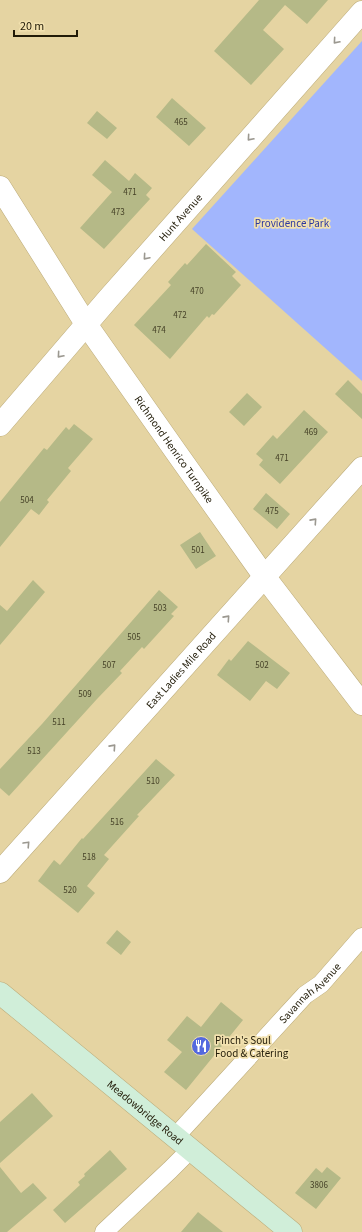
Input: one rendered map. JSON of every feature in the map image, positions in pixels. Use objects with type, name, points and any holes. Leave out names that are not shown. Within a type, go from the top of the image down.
[{"type":"main road","name":"Meadowbridge Road","points":[[0,993],[291,1232]]},
{"type":"street","name":"Hunt Avenue","points":[[0,425],[86,324],[362,12]]},
{"type":"street","name":"Richmond Henrico Turnpike","points":[[0,186],[86,324],[264,576],[362,704]]},
{"type":"street","name":"East Ladies Mile Road","points":[[0,872],[362,468]]},
{"type":"street","name":"Savannah Avenue","points":[[104,1232],[170,1170],[183,1143],[295,1006],[305,995],[321,984],[362,937]]},
{"type":"green space","name":"Providence Park","points":[[362,41],[362,381],[192,229]]},
{"type":"building","points":[[259,0],[328,0],[307,24],[285,5],[263,30],[284,49],[251,85],[214,51]]},
{"type":"building","points":[[172,98],[206,128],[189,146],[156,117]]},
{"type":"building","points":[[97,111],[117,128],[107,139],[87,123]]},
{"type":"building","points":[[105,160],[129,181],[135,173],[152,188],[146,195],[150,199],[104,249],[80,228],[112,192],[92,175]]},
{"type":"building","points":[[206,244],[236,272],[232,276],[241,285],[214,315],[212,314],[209,318],[207,316],[170,359],[134,325],[171,285],[168,282],[185,263],[187,265]]},
{"type":"building","points":[[348,380],[362,394],[362,419],[335,394]]},
{"type":"building","points":[[247,393],[262,407],[244,426],[229,412]]},
{"type":"building","points":[[304,410],[328,432],[280,484],[259,465],[263,460],[256,454],[273,435],[277,439]]},
{"type":"building","points":[[74,424],[93,439],[68,468],[71,471],[47,500],[49,502],[39,515],[31,509],[0,547],[0,502],[44,448],[47,450],[66,427],[69,430]]},
{"type":"building","points":[[266,493],[290,514],[277,529],[253,509]]},
{"type":"building","points":[[200,532],[216,556],[196,569],[180,545]]},
{"type":"building","points":[[33,580],[45,592],[0,645],[0,605],[7,611]]},
{"type":"building","points":[[159,590],[178,607],[171,614],[174,616],[144,649],[142,647],[120,671],[122,673],[9,796],[0,788],[0,769],[42,724]]},
{"type":"building","points":[[248,641],[290,673],[277,689],[266,681],[250,701],[217,675],[229,659],[231,661]]},
{"type":"building","points":[[156,759],[175,775],[137,815],[139,816],[104,855],[109,859],[87,886],[95,893],[78,913],[38,881],[54,860],[60,865],[82,838],[83,839]]},
{"type":"building","points":[[117,930],[131,942],[121,955],[106,943]]},
{"type":"building","points":[[221,1002],[243,1020],[186,1090],[164,1072],[182,1052],[167,1040],[187,1016],[201,1027]]},
{"type":"building","points":[[32,1093],[53,1116],[0,1163],[0,1122]]},
{"type":"building","points":[[110,1150],[127,1169],[65,1223],[53,1210],[80,1185],[78,1182],[85,1176],[84,1174]]},
{"type":"building","points":[[0,1167],[21,1193],[33,1183],[47,1198],[7,1232],[0,1232]]},
{"type":"building","points":[[327,1167],[341,1178],[316,1209],[295,1193],[316,1168],[322,1173]]},
{"type":"building","points":[[198,1212],[223,1232],[181,1232]]},
{"type":"place","name":"Pinch's Soul Food & Catering","points":[[201,1046]]}]
